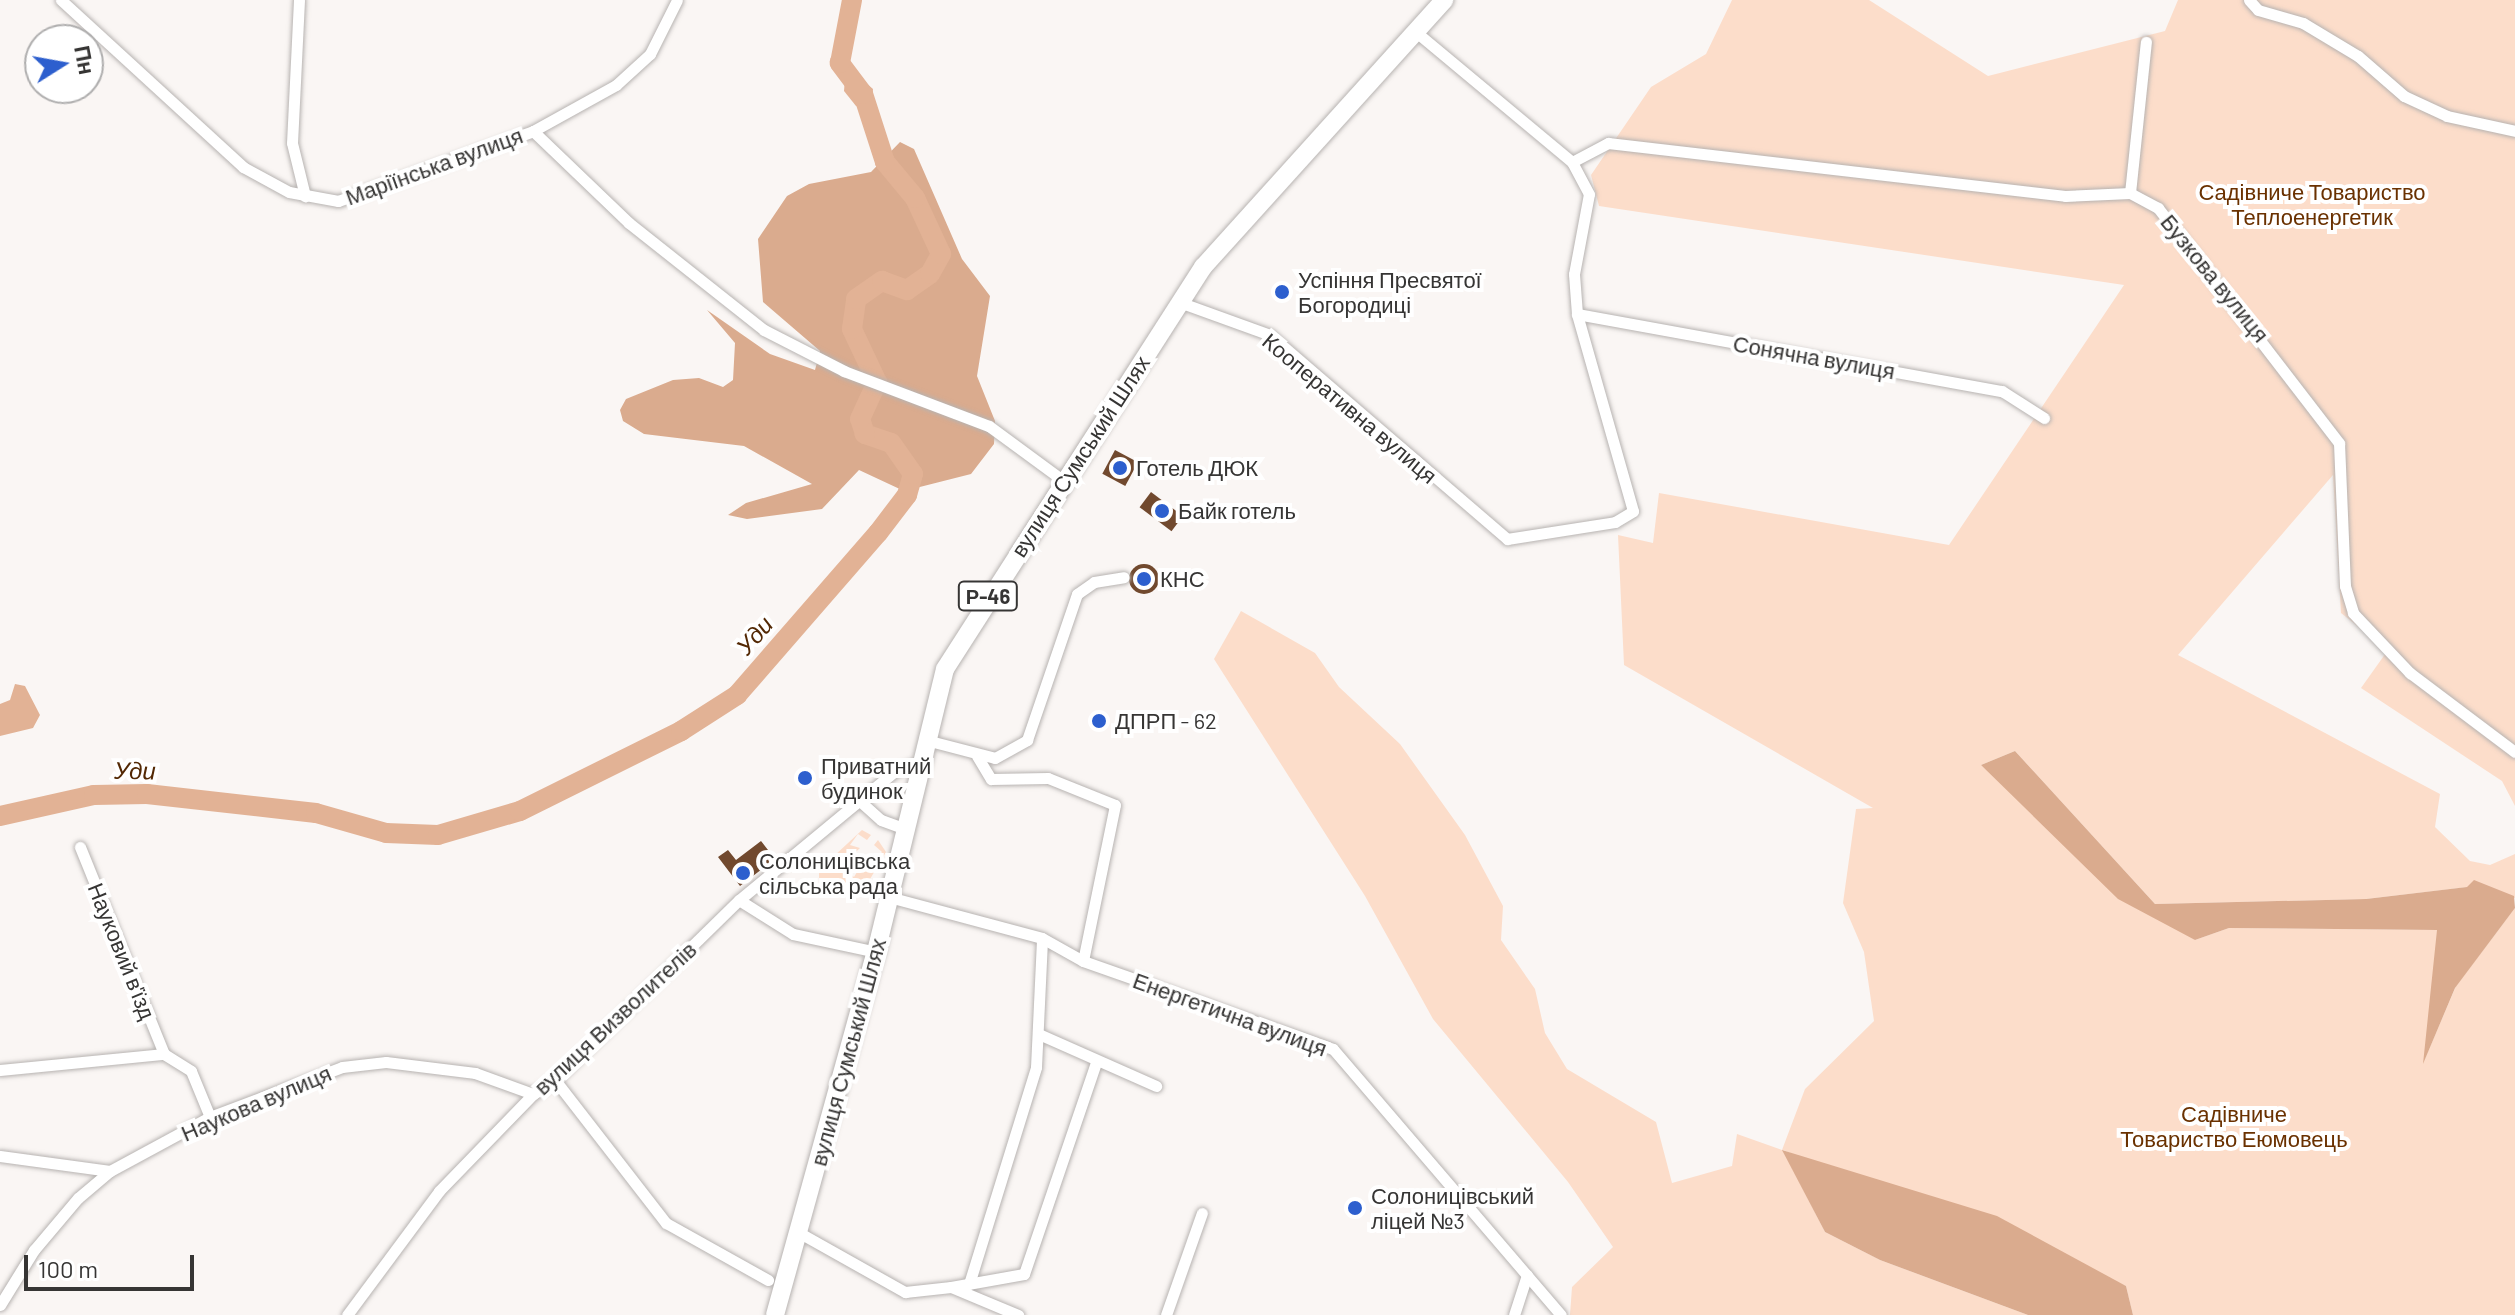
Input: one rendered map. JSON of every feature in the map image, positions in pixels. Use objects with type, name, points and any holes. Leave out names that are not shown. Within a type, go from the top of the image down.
[{"type":"main road","name":"вулиця Сумський Шлях","points":[[775,1315],[876,952],[945,669],[1203,267],[1444,0]]},
{"type":"street","name":"Маріїнська вулиця","points":[[61,0],[243,167],[305,196],[338,201],[533,131],[629,223],[764,330],[844,371],[1000,432],[1064,481]]},
{"type":"street","points":[[299,0],[292,143],[305,196]]},
{"type":"street","points":[[533,131],[633,72],[662,36],[677,0]]},
{"type":"street","points":[[2249,0],[2258,10],[2303,23],[2358,56],[2404,96],[2447,116],[2515,131]]},
{"type":"street","points":[[1415,31],[1572,162],[1589,194],[1574,274],[1577,314]]},
{"type":"street","points":[[1572,162],[1608,143],[2065,196],[2130,193],[2146,42]]},
{"type":"street","name":"Бузкова вулиця","points":[[2130,193],[2158,208],[2180,231],[2339,443],[2345,586],[2353,613],[2410,673],[2515,752]]},
{"type":"street","name":"Кооперативна вулиця","points":[[1179,302],[1270,335],[1507,539],[1615,522],[1633,511],[1633,499],[1623,485],[1577,314]]},
{"type":"street","name":"Сонячна вулиця","points":[[1577,314],[2002,391],[2044,418]]},
{"type":"street","points":[[926,740],[977,756],[995,758],[1027,740],[1077,594],[1094,582],[1124,577]]},
{"type":"street","points":[[977,756],[991,779],[1048,778],[1115,805],[1083,961]]},
{"type":"street","name":"вулиця Визволителів","points":[[347,1315],[439,1191],[533,1094],[555,1080],[739,900],[862,803],[895,771],[921,762]]},
{"type":"street","points":[[862,803],[881,820],[906,829]]},
{"type":"street","name":"Науковий в'їзд","points":[[80,847],[164,1054],[191,1071],[210,1117]]},
{"type":"street","name":"Енергетична вулиця","points":[[889,897],[1042,938],[1083,961],[1333,1049],[1561,1315]]},
{"type":"street","points":[[739,900],[793,934],[876,952]]},
{"type":"street","points":[[969,1284],[1041,1035],[1036,1015],[1042,938]]},
{"type":"street","points":[[1041,1035],[1096,1063],[1156,1086]]},
{"type":"street","points":[[0,1070],[164,1054]]},
{"type":"street","name":"Наукова вулиця","points":[[0,1305],[34,1250],[110,1171],[210,1117],[342,1067],[386,1062],[475,1073],[533,1094]]},
{"type":"street","points":[[798,1232],[905,1292],[1024,1274],[1096,1063]]},
{"type":"street","points":[[555,1080],[659,1217],[768,1280]]},
{"type":"street","points":[[0,1156],[110,1171]]},
{"type":"street","points":[[1166,1315],[1202,1213]]},
{"type":"street","points":[[1514,1315],[1527,1275]]},
{"type":"street","points":[[951,1287],[1018,1315]]},
{"type":"green space","points":[[1732,0],[1869,0],[1988,76],[2165,31],[2178,0],[2515,0],[2515,806],[2502,781],[2361,688],[2388,650],[2341,613],[2333,475],[2178,655],[2440,794],[2435,827],[2470,861],[2490,865],[2515,854],[2515,898],[2468,887],[2366,899],[2155,904],[2015,751],[1981,765],[2195,940],[2229,928],[2438,930],[2424,1061],[2456,986],[2515,908],[2515,1315],[2133,1315],[2126,1286],[1783,1150],[1825,1232],[1880,1260],[2028,1315],[1570,1315],[1572,1287],[1613,1247],[1568,1182],[1433,1019],[1365,896],[1214,659],[1241,611],[1315,653],[1339,687],[1400,744],[1465,835],[1503,906],[1501,940],[1535,989],[1545,1033],[1567,1069],[1656,1122],[1672,1183],[1732,1166],[1737,1134],[1782,1150],[1805,1089],[1874,1021],[1864,952],[1843,903],[1856,809],[1873,808],[1624,665],[1618,535],[1653,543],[1659,493],[1949,545],[2124,285],[1599,206],[1591,175],[1651,87],[1706,54]]},
{"type":"green space","points":[[862,830],[871,835],[867,840],[858,834],[850,845],[860,848],[841,866],[854,877],[868,854],[873,864],[882,852],[874,845],[878,840],[886,852],[863,891],[819,878],[819,870]]},
{"type":"shaded area","points":[[854,73],[873,89],[871,110],[856,106],[844,91],[845,79]]},
{"type":"shaded area","points":[[900,142],[914,149],[962,259],[990,296],[977,376],[995,421],[994,444],[971,474],[904,491],[859,470],[822,509],[747,519],[728,515],[746,503],[812,484],[744,446],[644,434],[623,421],[620,410],[626,399],[673,380],[699,378],[723,387],[733,380],[735,343],[707,310],[770,354],[815,370],[820,351],[763,302],[758,239],[787,196],[809,184],[871,172]]},
{"type":"shaded area","points":[[15,684],[25,686],[40,715],[33,728],[0,736],[0,704],[10,700]]},
{"type":"shaded area","points":[[2015,751],[2155,904],[2366,899],[2467,887],[2474,880],[2514,896],[2515,908],[2455,988],[2423,1064],[2437,930],[2229,928],[2195,940],[2118,899],[1981,765]]},
{"type":"shaded area","points":[[1782,1150],[1997,1216],[2126,1286],[2133,1315],[2028,1315],[1880,1260],[1825,1232]]},
{"type":"building","name":"Готель ДЮК","points":[[1115,450],[1138,462],[1125,486],[1102,474]]},
{"type":"building","name":"Байк готель","points":[[1151,492],[1183,516],[1172,531],[1140,507]]},
{"type":"building","name":"КНС","points":[[1144,564],[1155,568],[1159,579],[1155,590],[1144,594],[1133,590],[1129,579],[1133,568]]},
{"type":"building","name":"Солоницівська сільська рада","points":[[761,841],[775,859],[740,886],[718,857],[728,850],[736,860]]},
{"type":"waterway","name":"Уди","points":[[0,816],[94,795],[147,794],[316,813],[386,833],[438,835],[520,811],[681,731],[737,695],[878,533],[907,495],[913,474],[891,443],[865,434],[860,419],[877,382],[852,329],[856,299],[882,281],[907,290],[930,274],[941,254],[915,198],[885,162],[863,94],[840,63],[852,0]]},
{"type":"place","name":"Успіння Пресвятої Богородиці","points":[[1282,292]]},
{"type":"place","name":"Готель ДЮК","points":[[1120,468]]},
{"type":"place","name":"Байк готель","points":[[1162,511]]},
{"type":"place","name":"КНС","points":[[1144,579]]},
{"type":"place","name":"ДПРП - 62","points":[[1099,721]]},
{"type":"place","name":"Приватний будинок","points":[[805,778]]},
{"type":"place","name":"Солоницівська сільська рада","points":[[743,873]]},
{"type":"place","name":"Солоницівський ліцей №3","points":[[1355,1208]]},
{"type":"park label","name":"Садівниче Товариство Теплоенергетик","points":[[2312,204]]},
{"type":"park label","name":"Садівниче Товариство Еюмовець","points":[[2234,1126]]}]
